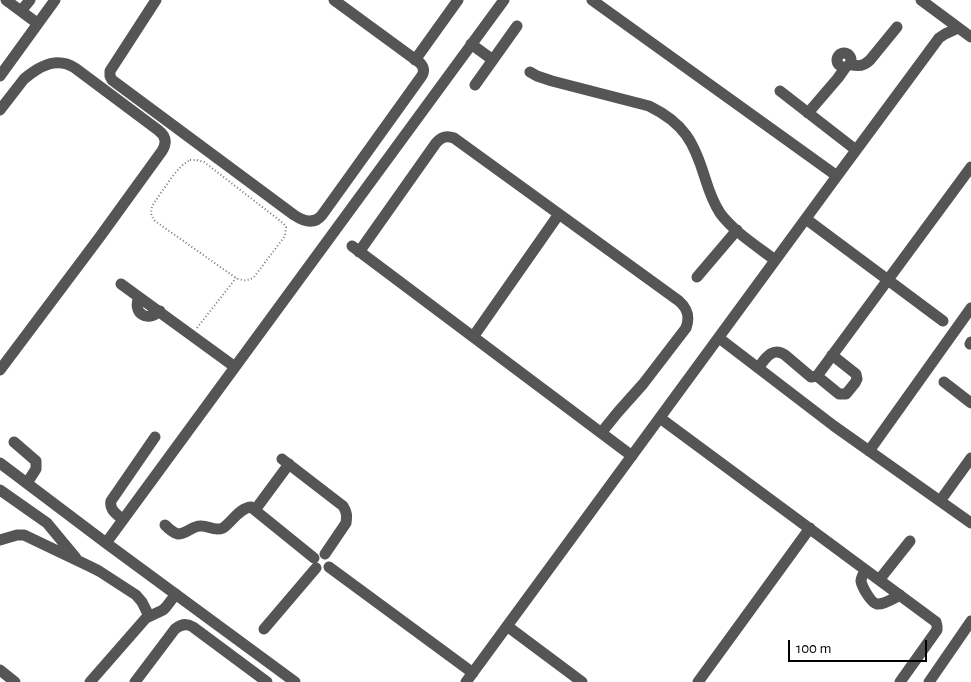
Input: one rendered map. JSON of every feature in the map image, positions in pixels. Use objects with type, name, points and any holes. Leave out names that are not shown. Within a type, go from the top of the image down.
[{"type":"street","points":[[6,0],[37,23]]},
{"type":"street","points":[[21,11],[30,0]]},
{"type":"street","points":[[0,76],[54,0]]},
{"type":"street","points":[[156,0],[110,71],[112,80],[294,215],[312,222],[320,218],[424,74],[423,66],[334,0]]},
{"type":"street","points":[[415,60],[458,0]]},
{"type":"street","points":[[106,543],[504,0]]},
{"type":"street","points":[[592,0],[837,176]]},
{"type":"street","points":[[921,0],[971,37]]},
{"type":"street","points":[[939,38],[943,16]]},
{"type":"street","points":[[475,85],[517,26]]},
{"type":"street","points":[[808,113],[848,66],[866,64],[896,27]]},
{"type":"street","points":[[165,526],[178,534],[195,526],[220,529],[246,508],[251,507],[319,560],[321,570],[329,567],[469,678],[939,38],[958,28]]},
{"type":"street","points":[[472,44],[493,60]]},
{"type":"street","points":[[0,110],[28,75],[50,63],[63,63],[74,68],[158,130],[165,137],[166,142],[165,147],[151,167],[0,370]]},
{"type":"street","points":[[530,72],[552,81],[649,106],[676,122],[695,148],[709,192],[721,214],[729,224],[775,260]]},
{"type":"street","points":[[780,91],[856,150]]},
{"type":"street","points":[[602,433],[686,328],[688,316],[684,305],[454,138],[449,136],[439,139],[355,249],[632,456]]},
{"type":"street","points":[[817,376],[971,167]]},
{"type":"street","points":[[473,337],[559,214]]},
{"type":"street","points":[[806,219],[943,320]]},
{"type":"street","points":[[697,277],[737,230]]},
{"type":"street","points":[[121,284],[235,367]]},
{"type":"street","points":[[869,451],[971,308]]},
{"type":"street","points":[[719,338],[814,412],[971,523]]},
{"type":"street","points":[[758,368],[770,353],[780,352],[811,376],[817,376],[840,394],[846,394],[857,379],[856,374],[832,355]]},
{"type":"street","points":[[944,382],[971,402]]},
{"type":"street","points":[[660,418],[936,622],[938,626],[935,634],[900,682]]},
{"type":"street","points":[[124,520],[112,509],[110,506],[111,501],[155,437]]},
{"type":"street","points":[[14,442],[36,461],[36,469],[26,483]]},
{"type":"street","points":[[940,501],[971,458]]},
{"type":"street","points":[[255,510],[286,462],[343,506],[347,517],[346,523],[319,560],[264,629]]},
{"type":"street","points":[[0,463],[296,682]]},
{"type":"street","points":[[0,490],[47,523],[79,562]]},
{"type":"street","points":[[698,682],[810,528]]},
{"type":"street","points":[[0,540],[24,535],[99,571],[136,595],[149,616]]},
{"type":"street","points":[[880,580],[910,541]]},
{"type":"street","points":[[866,570],[862,582],[874,603],[881,604],[900,595]]},
{"type":"street","points":[[90,682],[146,618],[163,610],[176,594]]},
{"type":"street","points":[[929,682],[971,621]]},
{"type":"street","points":[[135,682],[176,629],[186,624],[193,627],[267,682]]},
{"type":"street","points":[[507,626],[582,682]]},
{"type":"street","points":[[0,670],[15,682]]},
{"type":"path","points":[[190,160],[204,162],[280,220],[286,227],[285,236],[254,277],[246,281],[236,278],[154,221],[152,217],[154,203],[178,169],[190,160]]},
{"type":"path","points":[[192,335],[236,278]]}]
